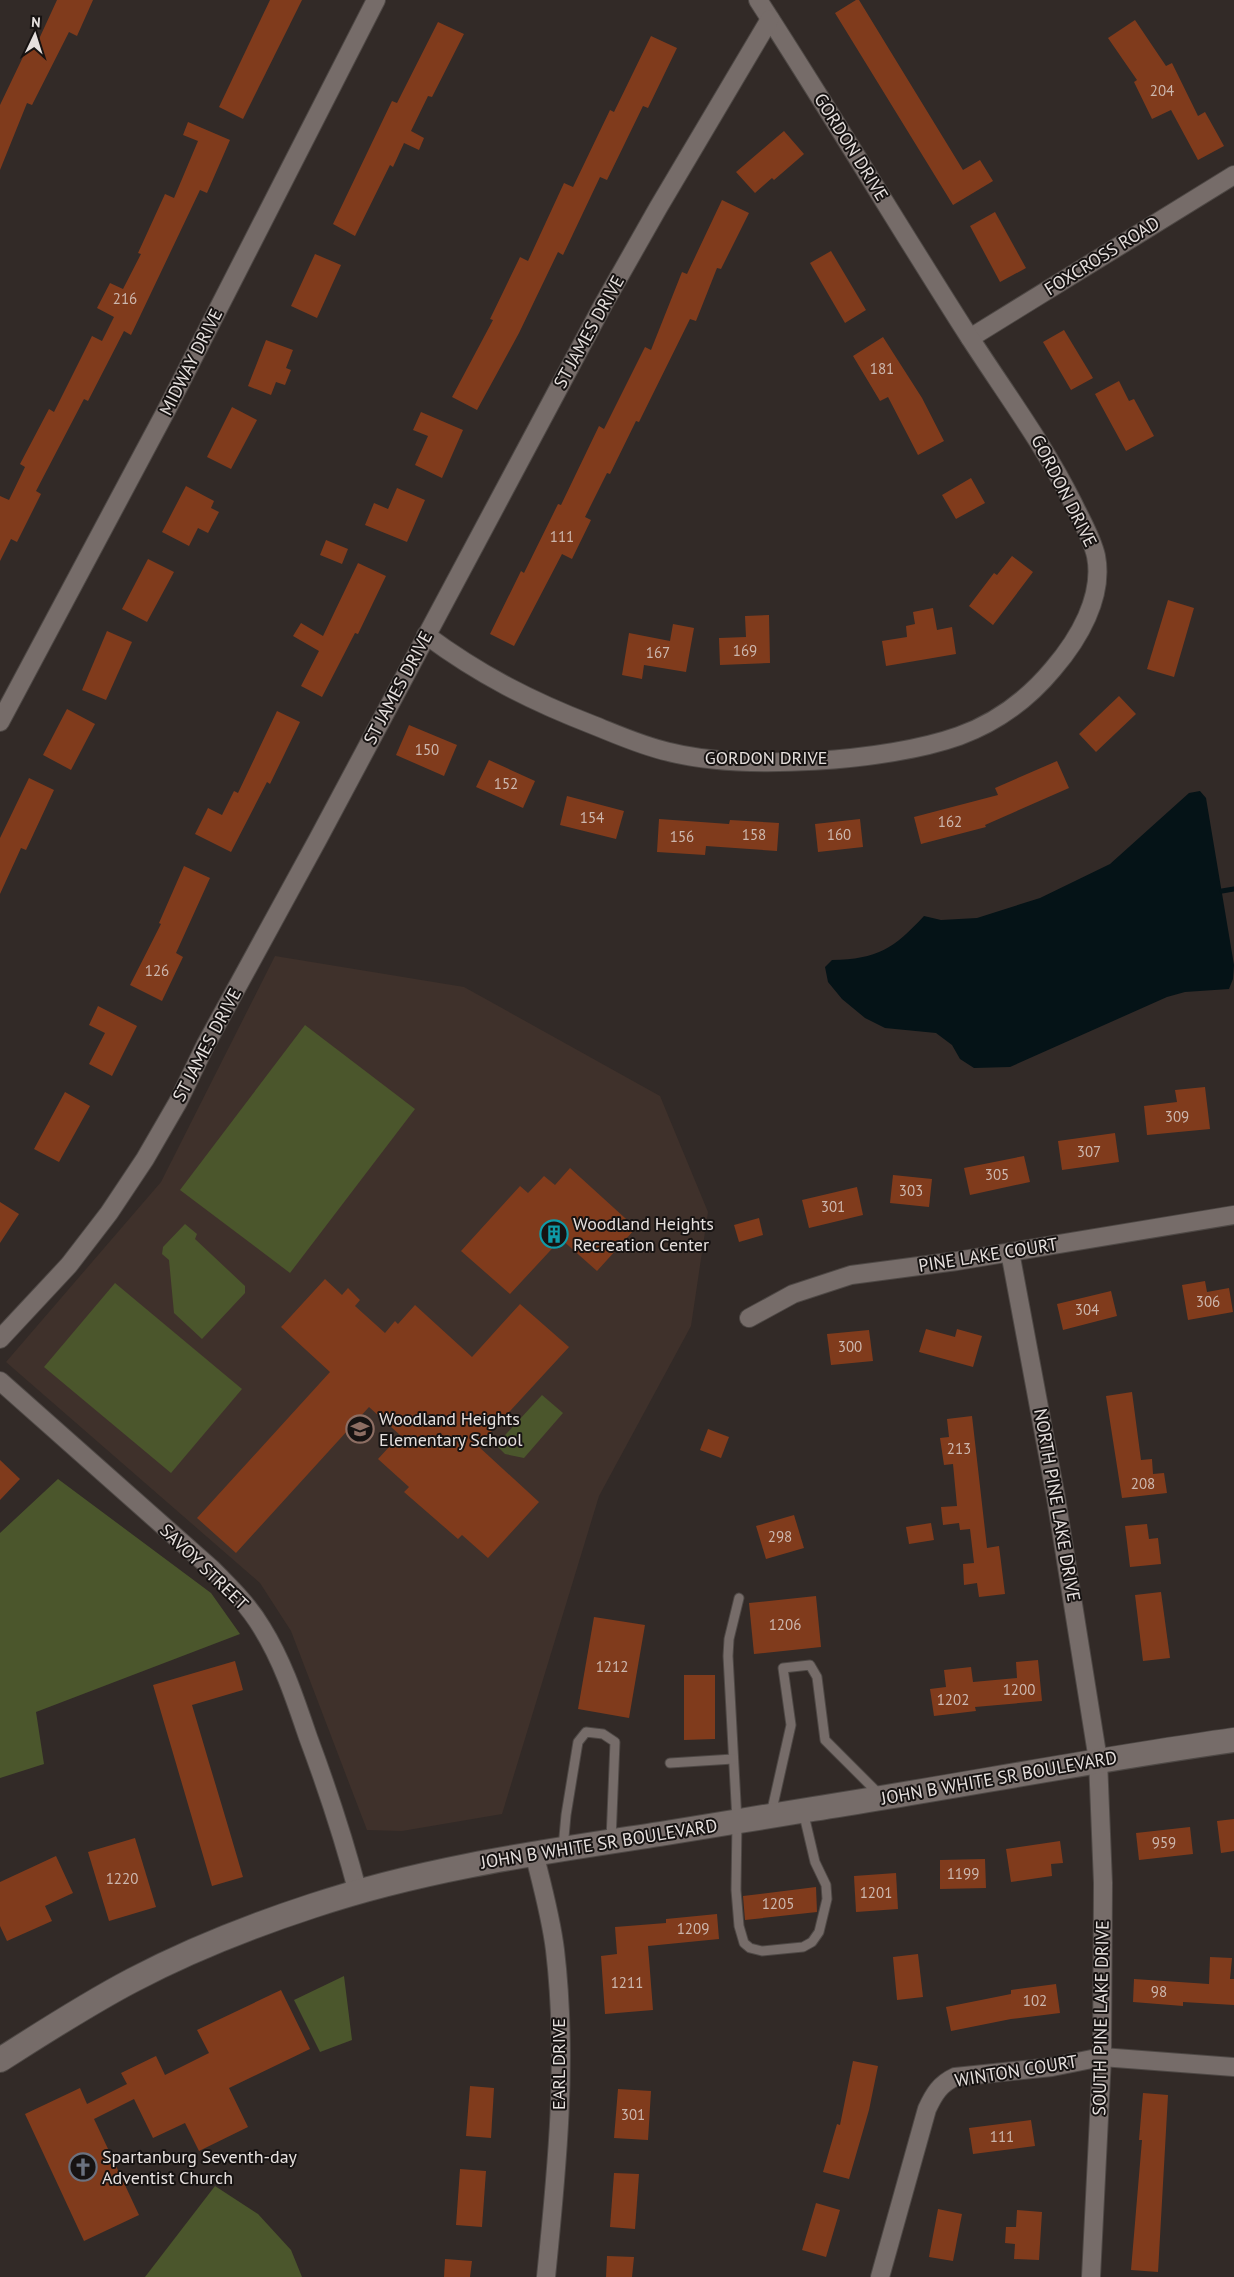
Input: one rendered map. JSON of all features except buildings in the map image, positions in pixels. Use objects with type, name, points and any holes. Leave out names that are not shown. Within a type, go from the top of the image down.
[{"type":"main road","name":"JOHN B WHITE SR BOULEVARD","points":[[0,2060],[134,1979],[194,1951],[274,1919],[358,1893],[440,1871],[610,1840],[883,1798],[1098,1760],[1234,1740]]},
{"type":"street","name":"MIDWAY DRIVE","points":[[0,722],[168,409],[376,0]]},
{"type":"street","name":"GORDON DRIVE","points":[[426,636],[461,661],[538,704],[643,745],[701,758],[780,761],[878,754],[951,738],[990,722],[1019,703],[1044,681],[1060,662],[1081,628],[1094,599],[1098,568],[1090,538],[1064,486],[1030,427],[970,338],[758,0]]},
{"type":"street","name":"ST JAMES DRIVE","points":[[0,1339],[69,1265],[109,1213],[145,1159],[178,1102],[206,1044],[318,839],[603,305],[770,19]]},
{"type":"street","name":"FOXCROSS ROAD","points":[[970,338],[1234,175]]},
{"type":"street","name":"PINE LAKE COURT","points":[[749,1318],[792,1294],[851,1275],[1010,1252],[1234,1215]]},
{"type":"street","name":"NORTH PINE LAKE DRIVE","points":[[1010,1252],[1054,1488],[1098,1760]]},
{"type":"street","name":"SAVOY STREET","points":[[0,1381],[213,1570],[239,1597],[262,1626],[280,1658],[344,1836],[358,1893]]},
{"type":"street","name":"SOUTH PINE LAKE DRIVE","points":[[1092,2277],[1102,2057],[1103,1882],[1098,1760]]},
{"type":"street","name":"EARL DRIVE","points":[[534,1853],[555,1950],[562,2069],[546,2277]]},
{"type":"street","name":"WINTON COURT","points":[[880,2277],[927,2109],[934,2094],[944,2083],[955,2077],[1052,2067],[1102,2057],[1234,2066]]},
{"type":"lane","points":[[739,1598],[729,1639],[728,1656],[737,1821],[736,1890],[739,1926],[744,1943],[750,1948],[762,1951],[803,1947],[812,1942],[819,1932],[827,1898],[826,1885],[814,1862],[803,1810]]},
{"type":"lane","points":[[771,1815],[791,1725],[783,1668],[810,1665],[817,1677],[824,1740],[883,1798]]},
{"type":"lane","points":[[563,1848],[566,1815],[578,1742],[586,1732],[603,1734],[615,1742],[610,1840]]},
{"type":"lane","points":[[670,1763],[733,1759]]},
{"type":"shaded area","points":[[1200,791],[1206,798],[1234,965],[1233,979],[1229,989],[1185,992],[1167,997],[1010,1067],[974,1068],[960,1059],[952,1045],[936,1033],[885,1028],[865,1018],[842,999],[828,982],[825,967],[832,960],[861,957],[884,950],[903,937],[924,916],[941,920],[977,918],[1040,898],[1110,864],[1189,793]]},
{"type":"shaded area","name":"Woodland Heights Elementary School","points":[[275,956],[464,987],[660,1096],[708,1212],[691,1326],[599,1496],[502,1814],[402,1831],[367,1830],[291,1631],[260,1583],[6,1362],[161,1182]]},
{"type":"green space","points":[[305,1025],[415,1109],[290,1273],[180,1190]]},
{"type":"green space","points":[[185,1224],[197,1234],[195,1239],[245,1286],[245,1293],[202,1339],[174,1313],[169,1260],[162,1254],[163,1247]]},
{"type":"green space","points":[[115,1283],[242,1389],[171,1473],[44,1367]]},
{"type":"green space","points":[[542,1395],[563,1413],[524,1458],[505,1454],[496,1445]]},
{"type":"green space","points":[[58,1479],[211,1593],[240,1634],[36,1712],[44,1764],[0,1778],[0,1533]]},
{"type":"green space","points":[[344,1976],[352,2040],[320,2052],[294,2000]]},
{"type":"green space","points":[[215,2186],[258,2214],[291,2250],[302,2277],[145,2277]]},
{"type":"waterway","points":[[1222,891],[1234,889]]},
{"type":"place","name":"Woodland Heights Recreation Center","points":[[554,1234]]},
{"type":"place","name":"Woodland Heights Elementary School","points":[[360,1429]]},
{"type":"place","name":"Spartanburg Seventh-day Adventist Church","points":[[83,2167]]}]
